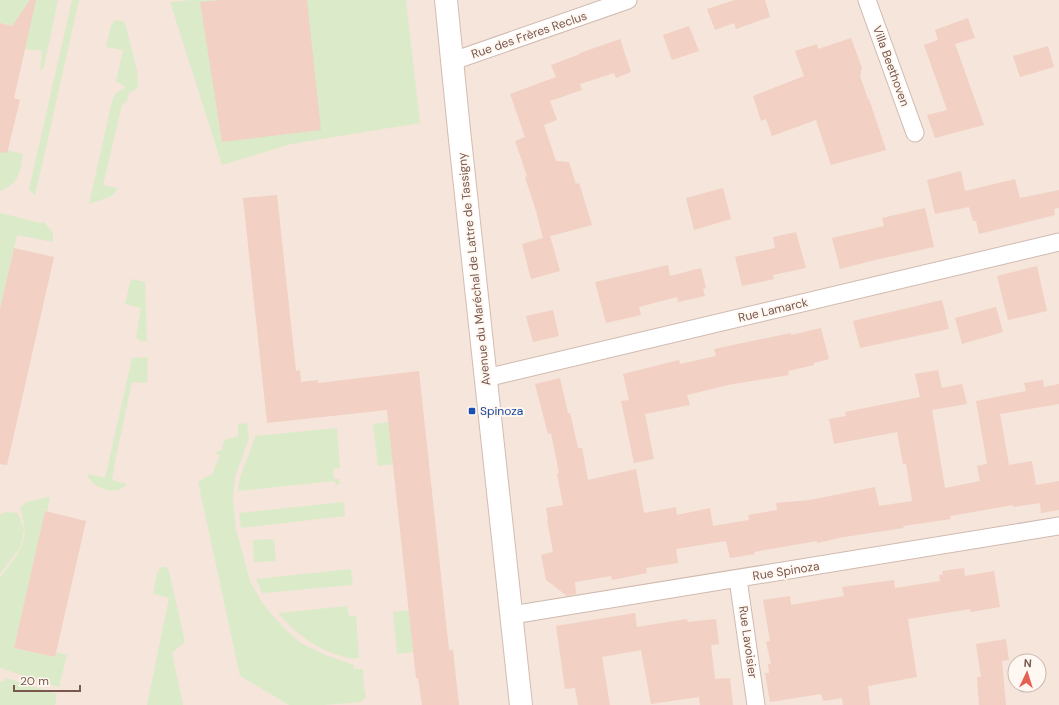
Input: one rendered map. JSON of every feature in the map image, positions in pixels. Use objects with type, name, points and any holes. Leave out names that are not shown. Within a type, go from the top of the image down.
[{"type":"street","name":"Avenue du Maréchal de Lattre de Tassigny","points":[[446,0],[521,705]]},
{"type":"street","name":"Rue des Frères Reclus","points":[[453,61],[628,0]]},
{"type":"street","name":"Villa Beethoven","points":[[867,0],[915,133]]},
{"type":"street","name":"Rue Lamarck","points":[[486,378],[1059,242]]},
{"type":"street","name":"Rue Spinoza","points":[[512,615],[1059,526]]},
{"type":"street","name":"Rue Lavoisier","points":[[738,579],[756,705]]},
{"type":"shaded area","points":[[0,0],[1059,0],[1059,705],[0,705]]},
{"type":"green space","points":[[0,0],[58,0],[44,67],[40,71],[42,51],[25,49],[29,30],[0,23]]},
{"type":"green space","points":[[72,0],[79,0],[35,196],[29,189]]},
{"type":"green space","points":[[192,0],[406,0],[420,123],[291,144],[222,165],[170,2]]},
{"type":"green space","points":[[117,20],[125,23],[137,70],[138,88],[129,93],[127,101],[122,105],[103,185],[118,188],[112,196],[89,204],[112,101],[115,94],[126,87],[116,81],[123,50],[106,47],[111,26],[114,21]]},
{"type":"green space","points":[[0,148],[23,154],[18,177],[11,185],[0,191]]},
{"type":"green space","points":[[0,213],[41,223],[44,222],[53,233],[53,242],[17,235],[0,309]]},
{"type":"green space","points":[[131,279],[145,282],[147,341],[140,341],[136,337],[141,308],[125,304]]},
{"type":"green space","points":[[148,357],[147,383],[132,382],[112,480],[127,484],[123,488],[117,490],[99,487],[89,479],[87,474],[105,478],[132,358]]},
{"type":"green space","points":[[389,422],[393,464],[378,466],[373,424]]},
{"type":"green space","points":[[247,423],[249,439],[235,477],[233,499],[236,529],[250,581],[261,601],[271,614],[302,644],[328,656],[354,665],[354,669],[363,669],[366,697],[361,702],[324,705],[289,705],[240,676],[198,482],[212,474],[220,455],[214,453],[222,450],[224,440],[238,436],[238,424]]},
{"type":"green space","points":[[337,428],[340,468],[333,469],[334,479],[339,479],[340,484],[336,485],[334,481],[238,491],[242,470],[255,436]]},
{"type":"green space","points":[[49,497],[47,512],[45,512],[14,648],[55,657],[56,652],[67,655],[59,687],[0,668],[0,577],[16,557],[23,543],[24,528],[20,507],[27,502]]},
{"type":"green space","points":[[344,502],[345,516],[241,528],[239,513]]},
{"type":"green space","points":[[7,512],[18,513],[24,529],[21,546],[0,574],[0,514]]},
{"type":"green space","points":[[274,539],[276,561],[254,562],[253,540]]},
{"type":"green space","points":[[161,567],[166,567],[169,571],[185,642],[172,653],[183,705],[147,705],[169,598],[153,594],[157,573]]},
{"type":"green space","points":[[351,569],[353,585],[262,593],[256,579]]},
{"type":"green space","points":[[347,606],[349,617],[356,616],[359,657],[354,658],[348,658],[332,653],[315,645],[299,634],[278,613]]},
{"type":"green space","points":[[409,610],[414,652],[397,654],[393,612]]},
{"type":"green space","points":[[6,678],[57,694],[55,705],[0,705],[0,681],[4,682]]},
{"type":"building","points":[[30,0],[36,0],[14,98],[20,100],[7,153],[0,152],[0,23],[12,26]]},
{"type":"building","points":[[221,0],[307,0],[321,130],[222,142],[200,2]]},
{"type":"building","points":[[735,0],[765,0],[770,17],[736,29],[734,23],[715,30],[707,9]]},
{"type":"building","points":[[968,18],[975,38],[955,44],[984,125],[935,138],[927,115],[947,110],[924,45],[938,40],[935,30]]},
{"type":"building","points":[[689,26],[699,51],[672,60],[663,35]]},
{"type":"building","points":[[851,38],[862,68],[860,76],[886,150],[831,165],[816,120],[772,136],[766,119],[761,121],[753,96],[804,76],[795,51],[817,44],[818,49]]},
{"type":"building","points":[[620,39],[631,72],[616,78],[614,73],[580,84],[582,90],[550,101],[557,120],[544,125],[556,161],[569,162],[576,184],[579,183],[592,225],[543,238],[525,177],[527,176],[515,141],[525,137],[510,94],[556,77],[551,65]]},
{"type":"building","points":[[1048,46],[1054,67],[1020,77],[1013,56]]},
{"type":"building","points":[[961,171],[965,191],[1015,179],[1020,198],[1059,190],[1059,208],[1054,209],[1055,215],[979,234],[976,221],[973,221],[969,207],[935,214],[927,180]]},
{"type":"building","points":[[723,188],[731,219],[694,230],[686,198]]},
{"type":"building","points":[[277,195],[296,371],[300,370],[301,382],[318,380],[318,383],[419,371],[449,650],[453,650],[459,705],[422,705],[418,678],[416,678],[387,410],[267,423],[243,198]]},
{"type":"building","points":[[925,208],[934,247],[840,269],[832,238],[884,226],[882,218]]},
{"type":"building","points":[[796,232],[806,268],[773,275],[774,279],[742,286],[735,257],[775,248],[773,237]]},
{"type":"building","points":[[550,236],[560,271],[531,279],[522,244]]},
{"type":"building","points":[[14,248],[54,257],[7,465],[0,464],[0,309]]},
{"type":"building","points":[[668,265],[670,276],[701,268],[706,288],[703,289],[705,296],[678,302],[677,297],[639,307],[641,315],[606,323],[595,282]]},
{"type":"building","points":[[1037,266],[1047,311],[1008,320],[997,276]]},
{"type":"building","points":[[942,300],[949,329],[860,348],[853,321]]},
{"type":"building","points":[[996,307],[1003,332],[962,344],[955,318]]},
{"type":"building","points":[[553,310],[559,336],[533,342],[526,316]]},
{"type":"building","points":[[821,328],[829,359],[814,363],[814,365],[788,371],[789,375],[728,385],[687,395],[690,405],[645,414],[654,459],[634,463],[621,401],[629,400],[623,374],[679,360],[680,364],[716,356],[714,349]]},
{"type":"building","points":[[938,370],[942,388],[962,384],[967,404],[932,410],[945,488],[980,481],[977,466],[987,464],[976,401],[1026,391],[1024,383],[1043,380],[1044,387],[1059,384],[1059,404],[1000,414],[1009,465],[1032,461],[1036,485],[1059,481],[1059,510],[1041,513],[1040,503],[1013,507],[1013,505],[950,516],[951,519],[903,526],[904,528],[844,537],[817,543],[817,541],[754,552],[755,554],[730,558],[726,541],[676,549],[678,563],[646,568],[647,573],[612,580],[611,576],[575,582],[576,594],[567,596],[546,580],[541,555],[553,552],[546,508],[563,505],[557,474],[559,473],[551,433],[548,434],[535,384],[560,378],[578,448],[582,448],[588,480],[636,469],[644,513],[676,507],[677,515],[710,508],[713,526],[749,520],[748,515],[777,510],[776,503],[810,500],[875,487],[879,506],[912,501],[906,464],[903,464],[897,432],[834,444],[829,419],[846,416],[845,412],[920,397],[915,374]]},
{"type":"building","points":[[45,511],[86,521],[55,657],[14,648]]},
{"type":"building","points":[[964,568],[965,576],[994,571],[1000,607],[971,612],[970,609],[908,619],[917,677],[868,686],[870,705],[843,705],[842,698],[823,701],[821,694],[770,702],[765,673],[769,673],[768,664],[771,664],[766,642],[770,641],[763,600],[790,596],[791,605],[844,596],[842,587],[894,580],[895,588],[940,581],[939,575],[943,575],[942,571]]},
{"type":"building","points":[[635,613],[637,627],[687,619],[688,622],[716,619],[719,644],[711,645],[715,679],[730,678],[733,705],[700,705],[699,697],[651,704],[641,650],[602,657],[610,705],[578,705],[575,688],[565,689],[556,626]]},
{"type":"building","points":[[1006,639],[1008,653],[1007,660],[1002,661],[1006,705],[979,705],[977,677],[981,677],[976,644]]},
{"type":"place","name":"Spinoza","points":[[472,411]]}]
